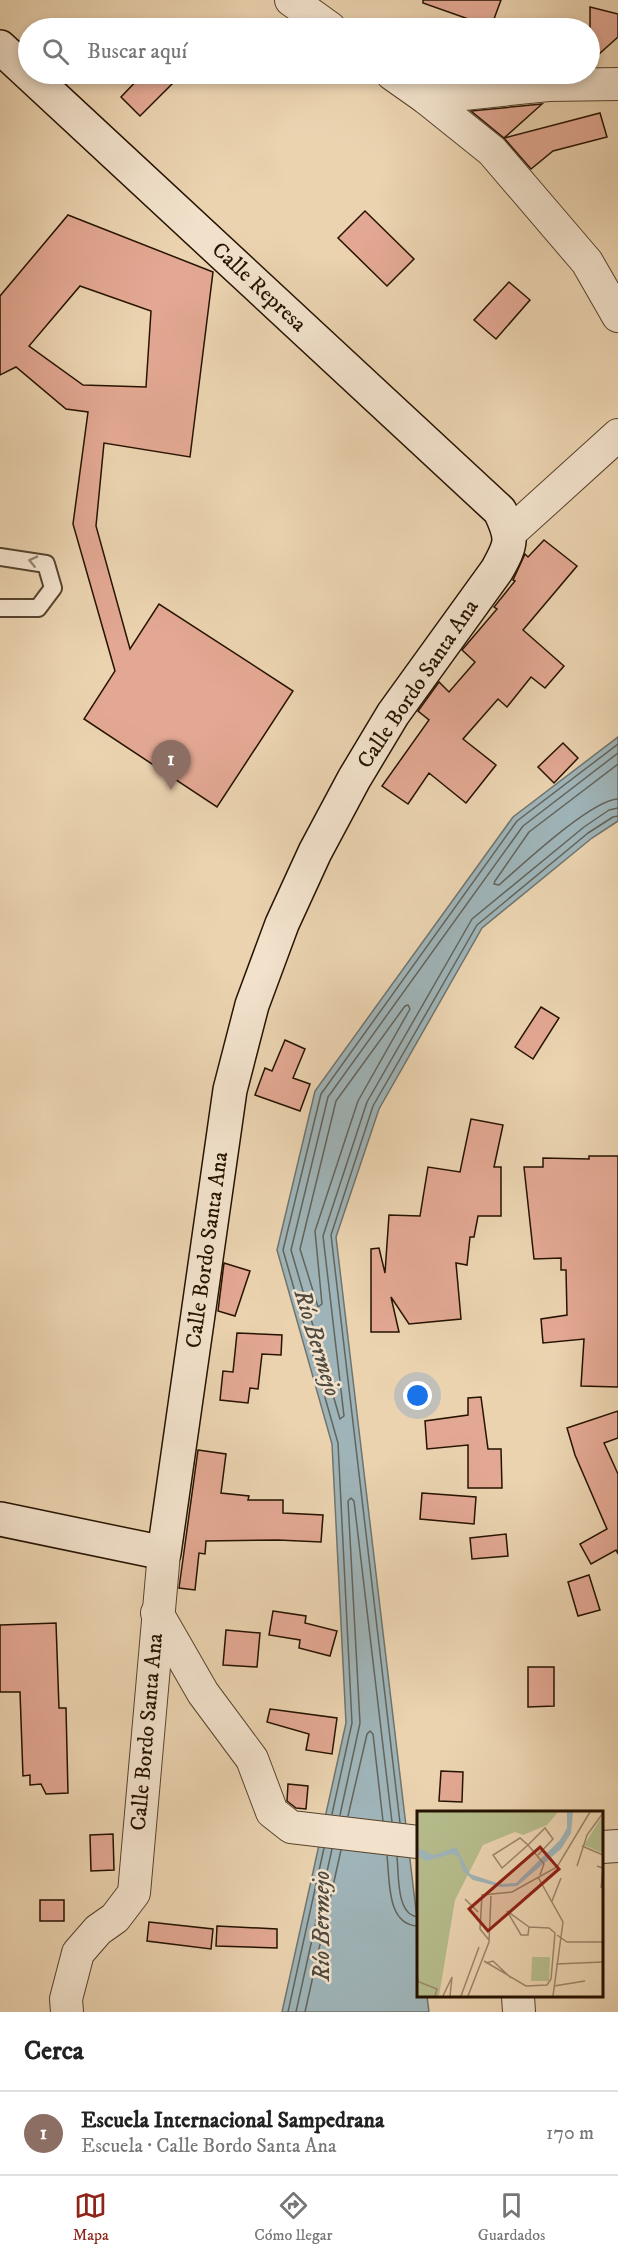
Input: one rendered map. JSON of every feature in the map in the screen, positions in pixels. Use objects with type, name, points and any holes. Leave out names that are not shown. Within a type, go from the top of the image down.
[{"type":"street","points":[[291,0],[316,18]]},
{"type":"street","name":"Calle Represa","points":[[0,47],[18,64]]},
{"type":"street","name":"Calle Represa","points":[[40,84],[500,511],[510,533]]},
{"type":"street","points":[[406,84],[492,151],[587,262],[618,316]]},
{"type":"street","points":[[426,98],[548,85],[618,84]]},
{"type":"street","points":[[510,533],[618,435]]},
{"type":"street","name":"Calle Bordo Santa Ana","points":[[67,2012],[66,1999],[78,1953],[98,1930],[115,1918],[134,1893],[164,1553],[230,1090],[252,1005],[282,924],[315,852],[354,779],[393,714],[497,570],[508,551],[510,533]]},
{"type":"street","points":[[0,1519],[164,1553]]},
{"type":"street","points":[[157,1613],[203,1693],[252,1759],[272,1812],[291,1827],[417,1842]]},
{"type":"street","points":[[603,1847],[618,1846]]},
{"type":"street","points":[[518,1997],[519,2012]]},
{"type":"lane","points":[[0,557],[45,564],[53,588],[38,608],[0,608]]},
{"type":"water","name":"Río Bermejo","points":[[618,737],[618,821],[592,838],[482,928],[379,1109],[336,1237],[417,1919],[417,1997],[427,1997],[429,2012],[282,2012],[346,1723],[332,1444],[277,1250],[315,1091],[513,817]]},
{"type":"building","points":[[423,0],[501,0],[494,18],[466,18],[423,3]]},
{"type":"building","points":[[590,7],[618,14],[618,37],[600,53],[600,18],[590,18]]},
{"type":"building","points":[[133,84],[172,84],[140,116],[121,97]]},
{"type":"building","points":[[542,104],[504,138],[471,111]]},
{"type":"building","points":[[600,113],[607,137],[553,151],[531,169],[504,138]]},
{"type":"building","points":[[365,211],[414,259],[387,286],[338,238]]},
{"type":"building","points":[[68,215],[213,272],[190,457],[104,443],[96,526],[130,649],[159,604],[293,691],[217,807],[84,719],[115,671],[73,524],[88,412],[66,409],[16,367],[0,375],[0,296]],"holes":[[[80,286],[151,311],[146,387],[83,385],[29,346]]]},
{"type":"building","points":[[509,282],[530,300],[496,339],[474,320]]},
{"type":"building","points":[[544,540],[577,566],[523,630],[564,666],[545,688],[531,677],[507,707],[498,699],[463,739],[496,765],[466,803],[429,773],[408,804],[382,786],[429,720],[418,711],[439,682],[449,692],[475,662],[462,650],[497,609],[494,607],[515,581],[513,580],[525,554],[528,557]]},
{"type":"building","points":[[563,743],[578,758],[554,783],[538,767]]},
{"type":"building","points":[[541,1007],[559,1018],[533,1059],[515,1047]]},
{"type":"building","points":[[285,1040],[305,1049],[293,1078],[310,1084],[300,1111],[255,1095],[265,1068],[272,1071]]},
{"type":"building","points":[[471,1119],[503,1125],[494,1167],[501,1167],[501,1216],[478,1216],[474,1237],[470,1237],[467,1265],[456,1263],[461,1319],[409,1324],[391,1297],[399,1332],[371,1332],[371,1249],[379,1248],[385,1273],[389,1215],[420,1216],[428,1167],[460,1172]]},
{"type":"building","points":[[589,1156],[618,1156],[618,1387],[581,1386],[584,1339],[543,1343],[541,1319],[567,1315],[566,1270],[561,1270],[561,1258],[534,1259],[524,1167],[543,1167],[543,1158],[589,1159]]},
{"type":"building","points":[[224,1263],[250,1271],[235,1316],[218,1311]]},
{"type":"building","points":[[237,1333],[282,1335],[281,1355],[262,1354],[258,1389],[250,1388],[248,1403],[220,1400],[223,1371],[233,1372]]},
{"type":"building","points":[[481,1397],[488,1449],[501,1449],[502,1488],[468,1488],[468,1445],[427,1449],[425,1421],[468,1415],[468,1398]]},
{"type":"building","points":[[618,1411],[618,1438],[604,1443],[618,1474],[618,1554],[616,1550],[591,1564],[580,1544],[607,1529],[575,1455],[567,1428]]},
{"type":"building","points":[[198,1450],[226,1454],[221,1493],[249,1496],[248,1500],[283,1500],[283,1513],[323,1515],[321,1542],[206,1541],[205,1554],[199,1553],[195,1590],[179,1588]]},
{"type":"building","points":[[422,1493],[476,1497],[474,1524],[420,1519]]},
{"type":"building","points":[[506,1534],[508,1556],[472,1559],[470,1538]]},
{"type":"building","points":[[589,1575],[600,1610],[578,1616],[568,1582]]},
{"type":"building","points":[[273,1611],[306,1616],[305,1623],[337,1631],[330,1656],[299,1648],[300,1640],[269,1635]]},
{"type":"building","points":[[56,1623],[59,1708],[66,1708],[68,1793],[46,1794],[41,1784],[30,1785],[30,1775],[23,1776],[20,1692],[0,1692],[0,1625]]},
{"type":"building","points":[[226,1630],[260,1633],[257,1667],[223,1665]]},
{"type":"building","points":[[528,1667],[554,1667],[554,1706],[528,1707]]},
{"type":"building","points":[[270,1709],[337,1718],[332,1754],[306,1750],[309,1734],[267,1722]]},
{"type":"building","points":[[441,1771],[463,1772],[462,1802],[439,1801]]},
{"type":"building","points":[[288,1784],[308,1786],[306,1809],[296,1808],[287,1801]]},
{"type":"building","points":[[113,1834],[114,1870],[91,1871],[90,1835]]},
{"type":"building","points":[[40,1900],[64,1900],[64,1921],[40,1921]]},
{"type":"building","points":[[149,1922],[213,1929],[211,1949],[147,1941]]},
{"type":"building","points":[[217,1926],[277,1929],[277,1948],[216,1946]]},
{"type":"place","name":"Escuela Internacional Sampedrana","points":[[171,790]]}]
